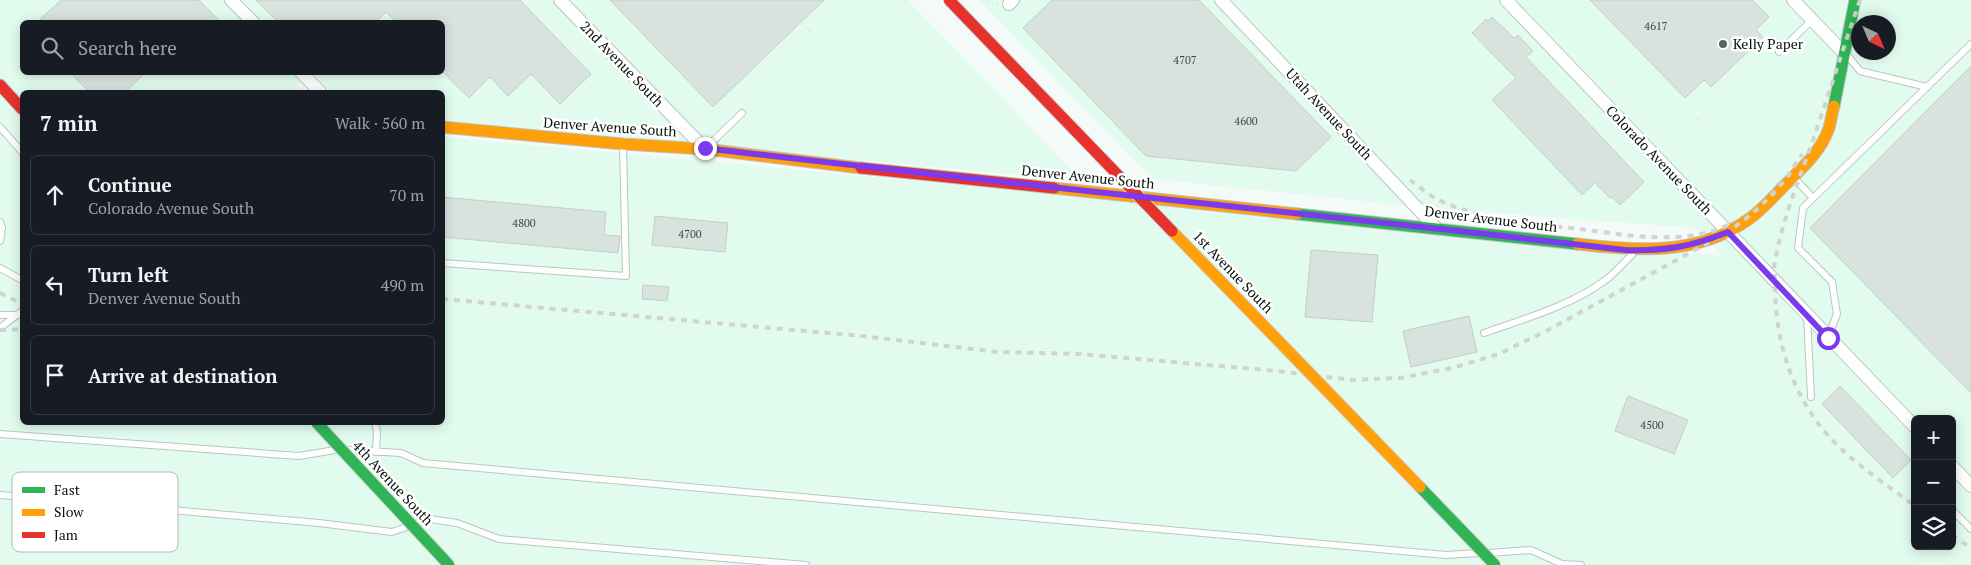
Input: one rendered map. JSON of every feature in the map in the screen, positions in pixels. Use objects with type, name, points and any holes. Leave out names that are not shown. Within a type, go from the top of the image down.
[{"type":"street","points":[[231,0],[248,20]]},
{"type":"street","name":"2nd Avenue South","points":[[560,0],[705,148]]},
{"type":"street","name":"1st Avenue South","points":[[949,0],[1495,565]]},
{"type":"street","name":"Utah Avenue South","points":[[1221,0],[1436,228]]},
{"type":"street","name":"Colorado Avenue South","points":[[1506,0],[1911,423]]},
{"type":"street","points":[[1793,0],[1844,52]]},
{"type":"street","name":"Denver Avenue South","points":[[445,127],[623,144],[705,148],[926,175],[1636,250],[1680,248],[1704,242],[1728,232],[1750,219],[1813,157],[1822,144],[1829,128],[1855,0]]},
{"type":"street","points":[[304,75],[318,90]]},
{"type":"street","points":[[0,85],[20,107]]},
{"type":"street","name":"4th Avenue South","points":[[319,425],[449,565]]},
{"type":"street","points":[[1956,470],[1971,486]]},
{"type":"lane","points":[[1780,52],[1812,20]]},
{"type":"lane","points":[[1828,338],[1837,314],[1832,282],[1798,248],[1803,208],[1971,44]]},
{"type":"lane","points":[[1844,52],[1860,71],[1927,87]]},
{"type":"lane","points":[[705,148],[742,113]]},
{"type":"lane","points":[[0,127],[20,150]]},
{"type":"lane","points":[[445,263],[626,276],[623,144]]},
{"type":"lane","points":[[1793,177],[1813,198]]},
{"type":"lane","points":[[0,222],[2,228],[0,241]]},
{"type":"lane","points":[[1484,333],[1540,313],[1580,295],[1607,279],[1636,250]]},
{"type":"lane","points":[[0,268],[20,279]]},
{"type":"lane","points":[[0,315],[20,313]]},
{"type":"lane","points":[[0,328],[20,313]]},
{"type":"lane","points":[[1807,315],[1810,397]]},
{"type":"lane","points":[[376,425],[376,452]]},
{"type":"lane","points":[[0,434],[299,456],[332,450],[401,453],[423,462],[1446,555],[1531,550],[1562,564],[1581,565]]},
{"type":"lane","points":[[178,511],[319,523],[392,532],[430,519],[457,523],[499,539],[806,565]]},
{"type":"lane","points":[[1956,514],[1971,529]]},
{"type":"path","points":[[802,24],[812,34]]},
{"type":"path","points":[[1694,114],[1704,125]]},
{"type":"shaded area","points":[[0,0],[908,0],[1082,181],[445,120],[445,90],[330,90],[316,75],[445,75],[445,20],[20,20],[20,75],[307,75],[295,87],[298,90],[20,90],[20,425],[445,425],[445,137],[1723,256],[1695,228],[1429,208],[1152,179],[979,0],[1971,0],[1971,565],[0,565]]},
{"type":"building","points":[[61,0],[199,0],[219,20],[39,20]]},
{"type":"building","points":[[256,0],[520,0],[591,74],[560,104],[531,74],[508,96],[490,77],[469,98],[445,74],[445,20],[394,20],[386,12],[378,20],[276,20]]},
{"type":"building","points":[[610,0],[824,0],[713,107]]},
{"type":"building","points":[[1052,0],[1199,0],[1331,137],[1296,171],[1146,156],[1023,28]]},
{"type":"building","points":[[1590,0],[1752,0],[1769,17],[1756,30],[1763,37],[1711,87],[1704,80],[1685,98]]},
{"type":"building","points":[[1492,17],[1514,38],[1518,35],[1533,51],[1526,57],[1644,182],[1620,205],[1595,183],[1582,195],[1492,100],[1516,78],[1472,33],[1486,19],[1488,21]]},
{"type":"building","points":[[1971,66],[1971,393],[1810,228]]},
{"type":"building","points":[[73,75],[143,75],[127,90],[87,90]]},
{"type":"building","points":[[445,197],[606,212],[604,235],[620,236],[618,253],[445,237]]},
{"type":"building","points":[[655,216],[728,223],[725,252],[652,245]]},
{"type":"building","points":[[1311,250],[1378,255],[1372,322],[1305,317]]},
{"type":"building","points":[[643,285],[669,287],[667,301],[642,299]]},
{"type":"building","points":[[1469,316],[1477,352],[1411,367],[1403,331]]},
{"type":"building","points":[[1840,386],[1911,460],[1893,478],[1822,404]]},
{"type":"building","points":[[1628,396],[1688,420],[1674,454],[1615,431]]},
{"type":"railway","points":[[1860,0],[1791,200],[1778,246],[1774,267],[1778,324],[1787,363],[1802,399],[1813,416],[1845,453],[1914,505]]},
{"type":"railway","points":[[1771,195],[1786,179],[1802,154]]},
{"type":"railway","points":[[1410,180],[1431,196],[1461,209],[1477,214],[1528,223],[1657,237],[1696,235],[1732,223]]},
{"type":"railway","points":[[445,299],[862,336],[998,352],[1080,354],[1277,371],[1352,380],[1400,378],[1452,368],[1499,354],[1548,330],[1728,232],[1753,213],[1775,192]]},
{"type":"railway","points":[[0,293],[20,303]]},
{"type":"railway","points":[[0,330],[20,329]]},
{"type":"railway","points":[[1956,538],[1971,548]]},
{"type":"traffic: fast","points":[[1834,106],[1855,0]]},
{"type":"traffic: fast","points":[[1297,214],[1577,244]]},
{"type":"traffic: fast","points":[[319,425],[449,565]]},
{"type":"traffic: fast","points":[[1420,487],[1495,565]]},
{"type":"traffic: slow","points":[[1577,244],[1644,249],[1666,248],[1709,240],[1729,231],[1758,212],[1809,160],[1825,137],[1834,106]]},
{"type":"traffic: slow","points":[[445,127],[623,144],[705,149],[861,168]]},
{"type":"traffic: slow","points":[[1054,188],[1297,214]]},
{"type":"traffic: slow","points":[[1172,231],[1420,487]]},
{"type":"traffic: jam","points":[[949,0],[1172,231]]},
{"type":"traffic: jam","points":[[0,85],[20,107]]},
{"type":"traffic: jam","points":[[861,168],[1054,188]]},
{"type":"place","name":"Kelly Paper","points":[[1723,44]]},
{"type":"route","points":[[705,148],[906,173],[1436,228],[1625,250],[1680,248],[1704,242],[1728,232],[1828,338]]}]
